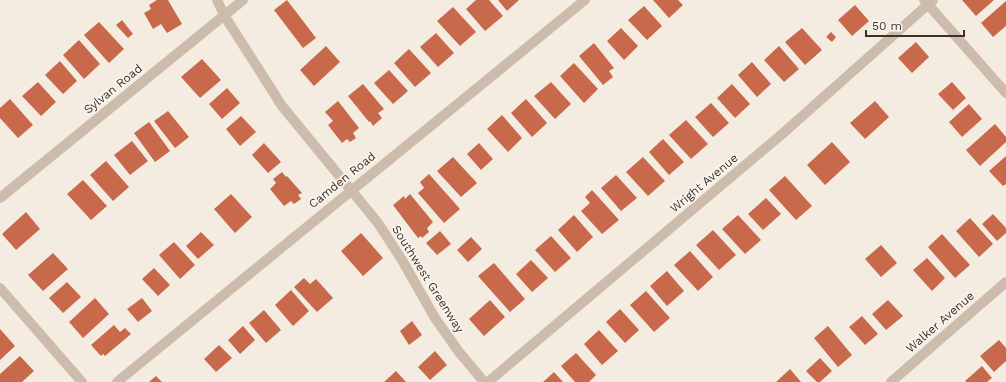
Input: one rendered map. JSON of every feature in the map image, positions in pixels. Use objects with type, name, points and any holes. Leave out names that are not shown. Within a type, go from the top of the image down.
[{"type":"street","name":"Southwest Greenway","points":[[217,0],[224,15],[282,106],[378,223],[402,260],[435,318],[458,352],[484,382]]},
{"type":"street","name":"Sylvan Road","points":[[0,198],[243,0]]},
{"type":"street","name":"Camden Road","points":[[117,382],[585,0]]},
{"type":"street","points":[[929,1],[1006,94]]},
{"type":"street","name":"Wright Avenue","points":[[488,382],[781,135],[929,1]]},
{"type":"street","name":"Walker Avenue","points":[[891,382],[1006,282]]},
{"type":"street","points":[[0,288],[82,382]]},
{"type":"building","points":[[157,0],[168,0],[182,24],[167,33],[161,24],[153,29],[144,13],[151,9],[149,5]]},
{"type":"building","points":[[287,0],[316,38],[303,48],[274,10]]},
{"type":"building","points":[[476,0],[489,0],[503,16],[485,31],[466,9]]},
{"type":"building","points":[[498,0],[519,0],[507,11]]},
{"type":"building","points":[[653,0],[678,0],[683,5],[669,18]]},
{"type":"building","points":[[962,0],[994,0],[976,16]]},
{"type":"building","points":[[1006,1],[1006,26],[993,37],[981,23]]},
{"type":"building","points":[[855,5],[869,21],[852,36],[838,20]]},
{"type":"building","points":[[644,6],[662,26],[647,40],[628,20]]},
{"type":"building","points":[[453,7],[476,32],[460,46],[437,21]]},
{"type":"building","points":[[122,20],[133,34],[128,38],[116,25]]},
{"type":"building","points":[[99,22],[124,49],[109,63],[84,35]]},
{"type":"building","points":[[621,28],[638,46],[624,60],[607,41]]},
{"type":"building","points":[[802,28],[822,50],[805,65],[785,42]]},
{"type":"building","points":[[831,32],[836,37],[832,42],[826,37]]},
{"type":"building","points":[[436,33],[454,53],[438,67],[420,47]]},
{"type":"building","points":[[79,40],[100,64],[84,79],[63,55]]},
{"type":"building","points":[[916,42],[929,57],[912,73],[898,58]]},
{"type":"building","points":[[594,43],[614,68],[609,71],[613,77],[603,85],[579,56]]},
{"type":"building","points":[[326,46],[340,62],[314,86],[300,70]]},
{"type":"building","points":[[779,46],[799,69],[784,82],[764,60]]},
{"type":"building","points":[[409,49],[431,73],[415,87],[394,63]]},
{"type":"building","points":[[202,59],[221,80],[200,98],[181,77]]},
{"type":"building","points":[[60,61],[77,81],[63,94],[45,75]]},
{"type":"building","points":[[752,62],[771,84],[757,97],[738,75]]},
{"type":"building","points":[[574,63],[598,89],[584,103],[560,76]]},
{"type":"building","points":[[389,70],[408,91],[393,104],[374,83]]},
{"type":"building","points":[[38,82],[56,102],[41,116],[22,96]]},
{"type":"building","points":[[551,82],[571,104],[555,119],[534,96]]},
{"type":"building","points":[[952,82],[966,98],[953,110],[938,94]]},
{"type":"building","points":[[363,84],[384,109],[378,113],[382,118],[373,126],[348,96]]},
{"type":"building","points":[[732,84],[750,104],[735,118],[717,98]]},
{"type":"building","points":[[227,88],[240,103],[222,119],[209,104]]},
{"type":"building","points":[[10,99],[33,125],[18,138],[0,118],[0,108]]},
{"type":"building","points":[[526,99],[547,123],[532,137],[511,113]]},
{"type":"building","points":[[338,101],[359,128],[353,133],[356,138],[350,142],[347,139],[342,143],[328,125],[333,121],[325,112]]},
{"type":"building","points":[[875,101],[889,117],[865,139],[850,123]]},
{"type":"building","points":[[711,103],[729,123],[713,137],[695,117]]},
{"type":"building","points":[[969,104],[982,119],[962,137],[949,122]]},
{"type":"building","points":[[168,111],[189,137],[175,148],[154,121]]},
{"type":"building","points":[[502,115],[522,138],[508,152],[487,129]]},
{"type":"building","points":[[241,116],[256,132],[240,146],[226,129]]},
{"type":"building","points":[[686,120],[708,144],[691,159],[669,135]]},
{"type":"building","points":[[149,122],[170,151],[155,162],[134,133]]},
{"type":"building","points":[[995,124],[1006,137],[1006,142],[980,166],[966,150]]},
{"type":"building","points":[[663,139],[684,162],[669,175],[649,152]]},
{"type":"building","points":[[132,141],[148,161],[130,175],[114,155]]},
{"type":"building","points":[[832,142],[850,162],[825,185],[807,165]]},
{"type":"building","points":[[264,143],[281,162],[268,173],[252,155]]},
{"type":"building","points":[[479,143],[493,159],[481,170],[467,154]]},
{"type":"building","points":[[1006,156],[1006,184],[1003,186],[989,171]]},
{"type":"building","points":[[453,157],[477,183],[461,197],[437,171]]},
{"type":"building","points":[[643,157],[665,181],[648,196],[626,172]]},
{"type":"building","points":[[106,161],[129,187],[113,201],[90,175]]},
{"type":"building","points":[[282,172],[302,193],[298,195],[301,199],[294,204],[291,201],[284,206],[270,189],[276,183],[273,179]]},
{"type":"building","points":[[429,174],[460,209],[444,223],[418,193],[424,188],[420,182]]},
{"type":"building","points":[[616,175],[637,198],[621,211],[601,188]]},
{"type":"building","points":[[785,176],[812,206],[796,220],[769,190]]},
{"type":"building","points":[[83,180],[107,206],[91,220],[67,194]]},
{"type":"building","points":[[592,190],[619,220],[602,234],[581,211],[590,203],[585,197]]},
{"type":"building","points":[[231,194],[252,217],[235,233],[214,209]]},
{"type":"building","points":[[410,194],[433,222],[427,228],[429,232],[422,238],[421,236],[418,238],[393,205],[404,196],[405,199]]},
{"type":"building","points":[[766,198],[781,214],[763,230],[748,214]]},
{"type":"building","points":[[26,212],[40,229],[16,250],[2,234]]},
{"type":"building","points":[[993,214],[1006,228],[1006,233],[997,241],[982,224]]},
{"type":"building","points":[[574,215],[593,237],[577,252],[558,230]]},
{"type":"building","points":[[738,215],[761,240],[745,254],[722,229]]},
{"type":"building","points":[[970,218],[993,244],[979,257],[956,231]]},
{"type":"building","points":[[713,230],[736,255],[719,270],[696,245]]},
{"type":"building","points":[[440,231],[451,244],[437,255],[426,243]]},
{"type":"building","points":[[201,232],[214,245],[198,259],[186,246]]},
{"type":"building","points":[[361,233],[383,258],[363,276],[341,251]]},
{"type":"building","points":[[942,234],[970,265],[955,278],[928,247]]},
{"type":"building","points":[[551,236],[571,258],[555,272],[535,250]]},
{"type":"building","points":[[471,237],[482,249],[468,262],[457,250]]},
{"type":"building","points":[[174,242],[195,265],[180,279],[159,255]]},
{"type":"building","points":[[881,245],[897,263],[881,277],[865,259]]},
{"type":"building","points":[[690,251],[713,277],[698,291],[674,265]]},
{"type":"building","points":[[53,253],[68,269],[43,291],[28,275]]},
{"type":"building","points":[[927,258],[945,278],[932,291],[913,270]]},
{"type":"building","points":[[531,260],[548,278],[532,292],[516,274]]},
{"type":"building","points":[[494,263],[525,299],[510,312],[478,276]]},
{"type":"building","points":[[154,268],[170,285],[158,296],[142,279]]},
{"type":"building","points":[[667,271],[684,291],[667,306],[650,286]]},
{"type":"building","points":[[304,278],[310,284],[316,279],[333,298],[317,312],[294,287]]},
{"type":"building","points":[[67,282],[81,297],[63,313],[49,298]]},
{"type":"building","points":[[291,290],[309,311],[293,326],[275,305]]},
{"type":"building","points":[[646,291],[670,318],[654,332],[630,305]]},
{"type":"building","points":[[95,298],[109,314],[83,338],[69,322]]},
{"type":"building","points":[[142,298],[152,311],[138,322],[127,309]]},
{"type":"building","points":[[490,300],[505,317],[484,336],[469,319]]},
{"type":"building","points":[[888,300],[903,316],[886,330],[872,314]]},
{"type":"building","points":[[620,309],[639,330],[625,343],[606,322]]},
{"type":"building","points":[[264,310],[281,330],[266,343],[249,323]]},
{"type":"building","points":[[862,316],[878,334],[865,345],[849,327]]},
{"type":"building","points":[[412,321],[422,335],[409,345],[400,331]]},
{"type":"building","points":[[114,325],[120,332],[125,328],[131,334],[105,356],[103,354],[101,356],[91,345]]},
{"type":"building","points":[[243,326],[255,340],[240,354],[228,340]]},
{"type":"building","points":[[828,326],[852,355],[838,367],[814,338]]},
{"type":"building","points":[[0,329],[15,346],[0,360]]},
{"type":"building","points":[[599,330],[618,351],[602,365],[584,344]]},
{"type":"building","points":[[999,340],[1006,348],[1006,361],[994,372],[980,356]]},
{"type":"building","points":[[219,345],[232,358],[216,372],[204,359]]},
{"type":"building","points":[[435,351],[447,365],[430,380],[418,367]]},
{"type":"building","points":[[576,353],[596,375],[589,382],[575,382],[561,366]]},
{"type":"building","points":[[20,356],[34,371],[22,382],[0,382],[0,374]]},
{"type":"building","points":[[820,358],[832,371],[820,382],[817,382],[806,371]]},
{"type":"building","points":[[982,366],[992,378],[987,382],[965,381]]},
{"type":"building","points":[[790,369],[801,382],[776,382]]},
{"type":"building","points":[[396,371],[406,382],[384,382]]},
{"type":"building","points":[[554,372],[563,382],[543,382]]},
{"type":"building","points":[[156,376],[162,382],[149,382]]}]
